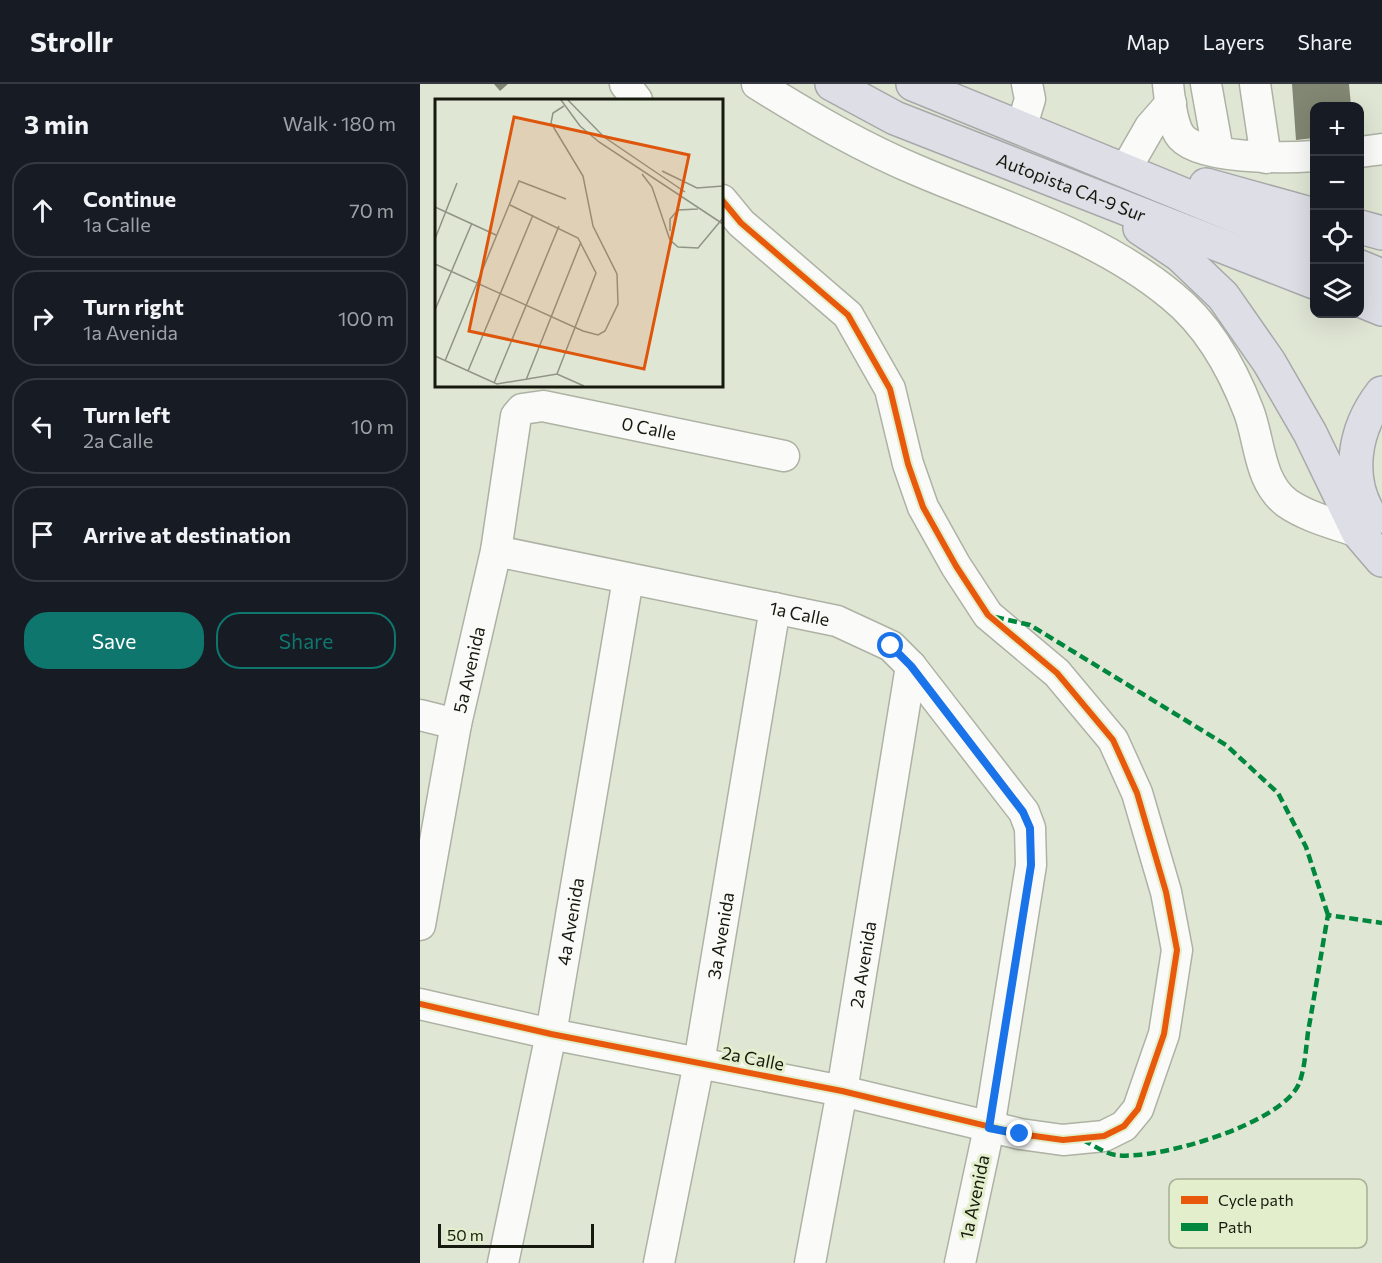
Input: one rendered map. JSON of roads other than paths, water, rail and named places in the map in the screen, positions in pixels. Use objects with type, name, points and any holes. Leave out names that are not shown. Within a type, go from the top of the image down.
[{"type":"highway","name":"Autopista CA-9 Sur","points":[[832,84],[895,118],[1310,280]]},
{"type":"highway","name":"Autopista CA-9 Sur","points":[[913,84],[1310,246]]},
{"type":"highway","points":[[1112,164],[1202,184],[1310,214]]},
{"type":"highway","points":[[1087,192],[1180,255],[1223,296],[1269,362],[1370,533],[1382,560]]},
{"type":"highway","points":[[1364,228],[1382,233]]},
{"type":"highway","points":[[1364,269],[1382,276]]},
{"type":"highway","points":[[1364,302],[1382,309]]},
{"type":"highway","points":[[1370,533],[1367,511],[1356,474],[1356,447],[1361,426],[1382,393]]},
{"type":"street","points":[[625,84],[636,99]]},
{"type":"street","points":[[757,84],[824,125],[918,171],[1070,234],[1128,265],[1173,297],[1204,330],[1233,372],[1250,415],[1270,483],[1286,502],[1314,517],[1370,533]]},
{"type":"street","points":[[1022,129],[1030,99],[1027,84]]},
{"type":"street","points":[[1206,84],[1218,151]]},
{"type":"street","points":[[1255,84],[1266,158]]},
{"type":"street","points":[[1169,93],[1180,136],[1193,144],[1239,156],[1266,158],[1310,156]]},
{"type":"street","points":[[1112,164],[1150,127],[1169,93]]},
{"type":"street","points":[[1364,151],[1382,149]]},
{"type":"street","name":"2a Calle","points":[[420,1004],[551,1034],[842,1092],[989,1128],[1063,1140],[1104,1136],[1124,1126],[1138,1109],[1157,1059],[1177,950],[1166,892],[1137,793],[1113,740],[1077,694],[1057,673],[988,615],[956,566],[923,507],[908,464],[890,389],[848,315],[741,222],[723,201]]},
{"type":"street","name":"0 Calle","points":[[516,416],[522,409],[543,406],[784,456]]},
{"type":"street","name":"5a Avenida","points":[[420,925],[456,724],[496,550],[516,416]]},
{"type":"street","name":"1a Calle","points":[[496,550],[837,621],[891,646],[911,666],[1023,812]]},
{"type":"street","name":"4a Avenida","points":[[503,1263],[551,1034],[628,579]]},
{"type":"street","name":"3a Avenida","points":[[659,1263],[699,1063],[775,608]]},
{"type":"street","name":"2a Avenida","points":[[810,1263],[842,1092],[911,666]]},
{"type":"street","points":[[420,715],[456,724]]},
{"type":"street","name":"1a Avenida","points":[[960,1263],[989,1128],[1031,865],[1030,828],[1023,812]]}]
